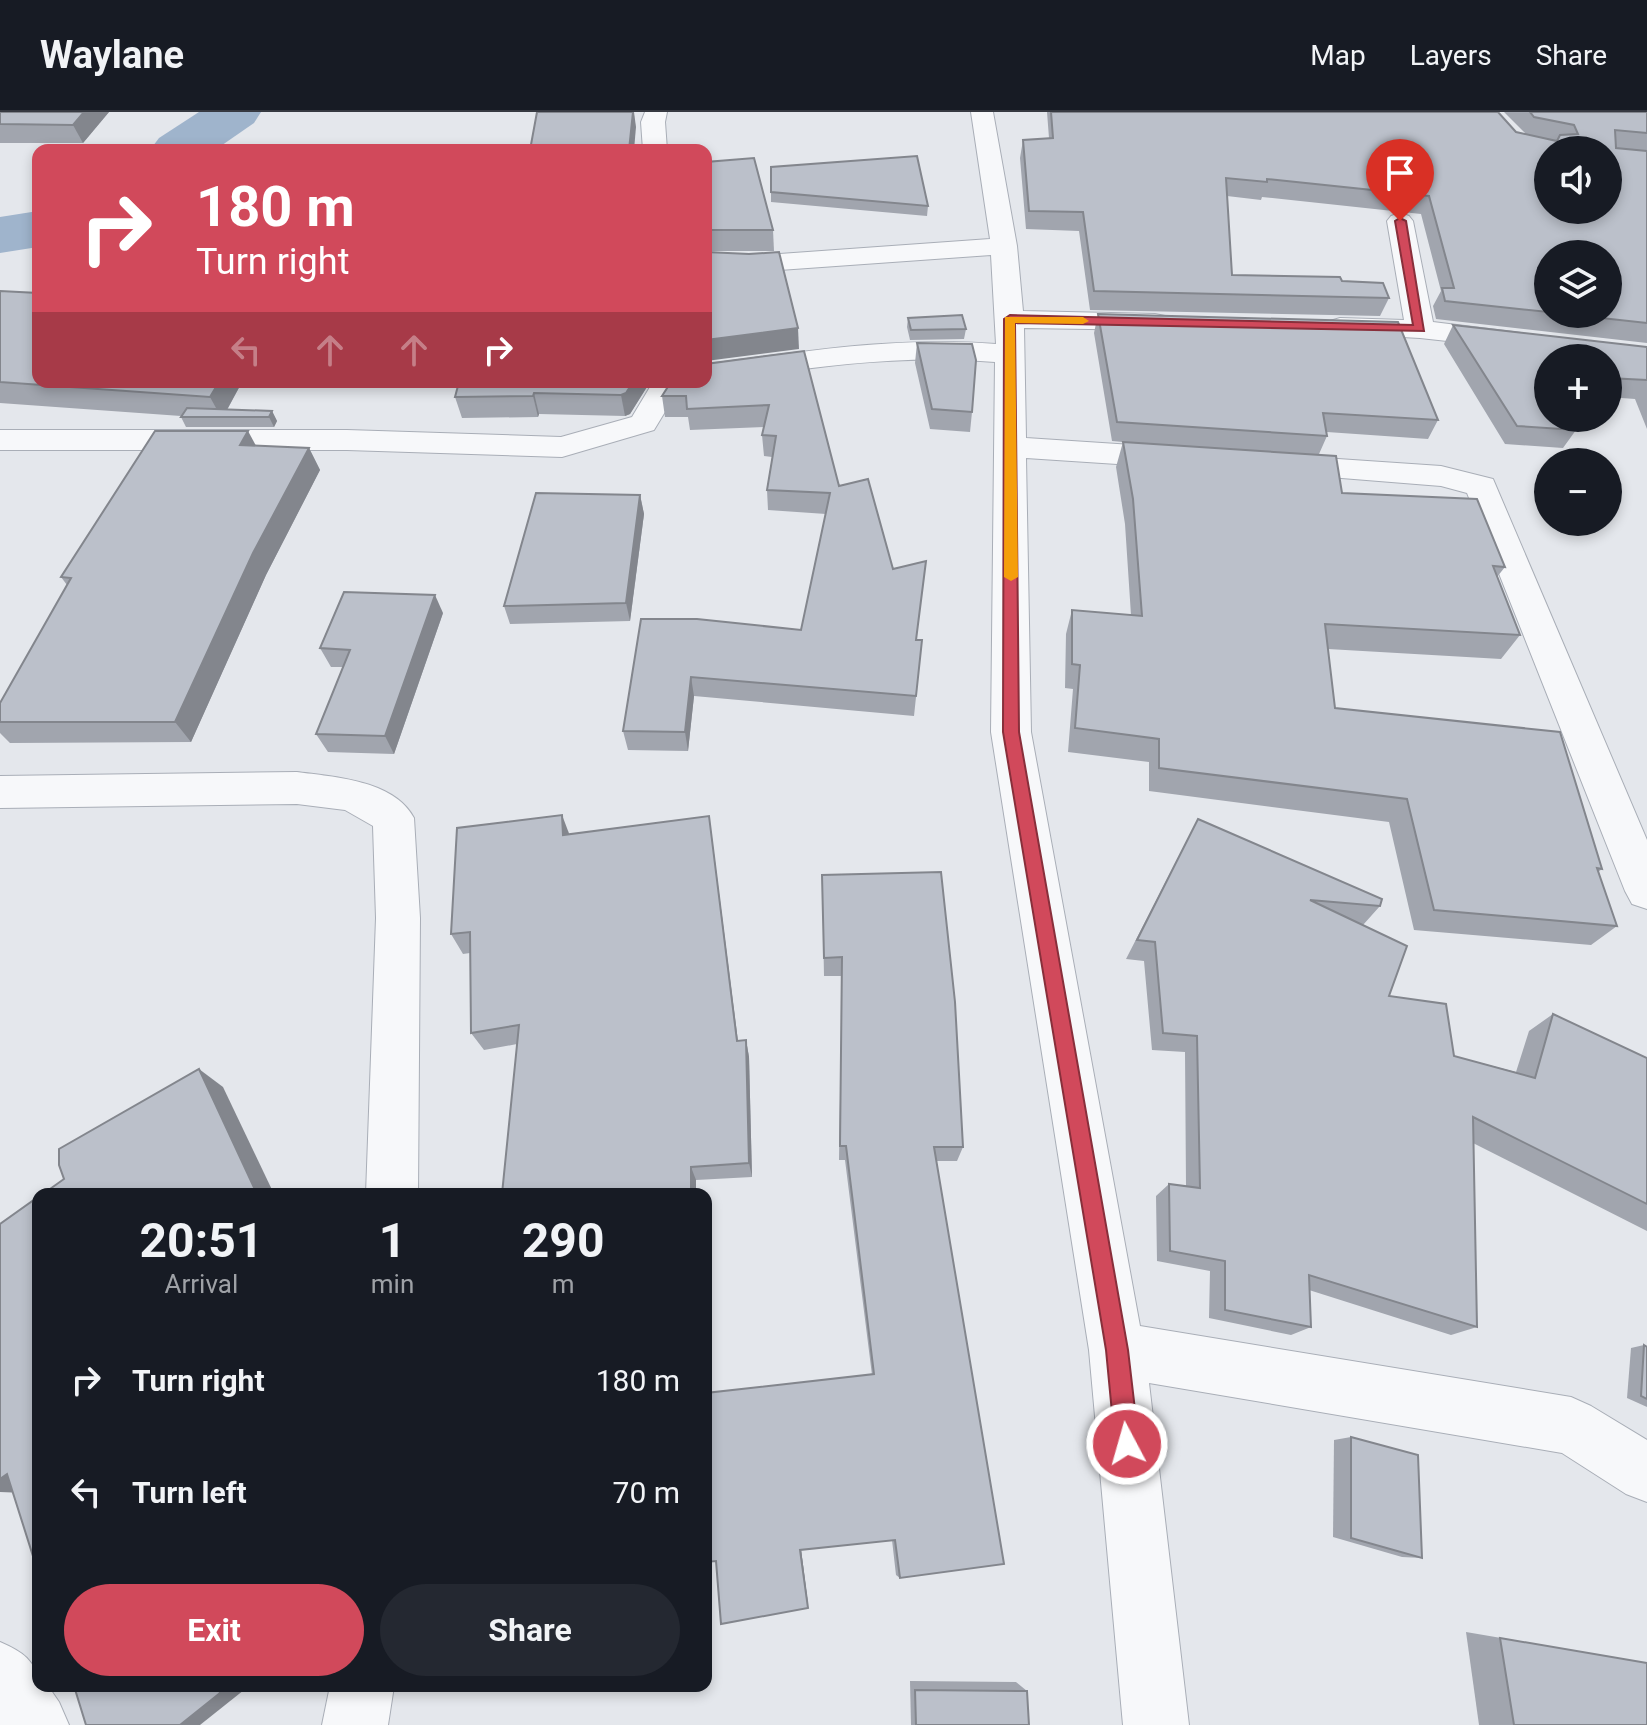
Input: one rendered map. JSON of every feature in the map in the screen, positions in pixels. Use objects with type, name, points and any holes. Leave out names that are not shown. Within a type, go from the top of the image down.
[{"type":"street","points":[[655,144],[653,122],[656,112]]},
{"type":"street","points":[[982,112],[1004,246],[1010,336],[1011,732],[1117,1350],[1156,1725]]},
{"type":"street","points":[[1400,221],[1420,329]]},
{"type":"street","points":[[712,262],[750,264],[1004,246]]},
{"type":"street","points":[[712,372],[885,350],[938,348],[1010,336],[1183,323]]},
{"type":"street","points":[[1309,326],[1420,329],[1541,343]]},
{"type":"street","points":[[0,440],[347,440],[562,447],[643,423],[664,388]]},
{"type":"street","points":[[1011,447],[1441,476],[1481,486],[1647,891]]},
{"type":"street","points":[[0,792],[297,788],[353,795],[393,818],[398,918],[392,1188]]},
{"type":"street","points":[[1117,1350],[1571,1426],[1647,1473]]},
{"type":"street","points":[[0,1674],[36,1725]]},
{"type":"street","points":[[355,1725],[361,1692]]},
{"type":"building","points":[[0,112],[84,112],[73,125],[0,124]]},
{"type":"building","points":[[537,112],[633,112],[630,144],[531,144]]},
{"type":"building","points":[[1051,112],[1498,112],[1516,132],[1534,136],[1534,224],[1622,224],[1622,149],[1647,151],[1647,323],[1622,320],[1622,240],[1534,240],[1534,311],[1445,301],[1442,288],[1454,288],[1429,196],[1267,179],[1267,182],[1226,178],[1232,275],[1340,277],[1342,281],[1383,283],[1389,298],[1094,291],[1083,212],[1029,211],[1023,140],[1053,138]]},
{"type":"building","points":[[1530,112],[1647,112],[1647,133],[1615,130],[1615,136],[1560,136],[1578,134],[1574,125],[1534,117]]},
{"type":"building","points":[[917,156],[928,206],[771,192],[771,167]]},
{"type":"building","points":[[754,158],[773,230],[712,230],[712,162]]},
{"type":"building","points":[[712,252],[779,252],[798,328],[712,339]]},
{"type":"building","points":[[0,291],[32,293],[32,384],[0,382]]},
{"type":"building","points":[[1098,314],[1398,322],[1438,420],[1323,413],[1327,436],[1117,422]]},
{"type":"building","points":[[962,315],[966,329],[911,330],[908,318]]},
{"type":"building","points":[[1453,325],[1621,344],[1534,344],[1534,427],[1517,426]]},
{"type":"building","points":[[917,343],[972,344],[976,360],[972,412],[932,409]]},
{"type":"building","points":[[1622,344],[1647,347],[1647,380],[1622,379]]},
{"type":"building","points":[[804,351],[839,486],[868,479],[893,569],[926,561],[916,640],[922,640],[916,696],[691,677],[685,732],[623,731],[641,619],[697,619],[801,630],[830,493],[767,490],[776,436],[762,435],[769,405],[687,409],[686,396],[662,396],[667,388],[712,388],[712,363]]},
{"type":"building","points":[[84,388],[215,388],[210,397]]},
{"type":"building","points":[[457,388],[629,388],[621,395],[534,393],[533,396],[455,397]]},
{"type":"building","points":[[187,408],[272,411],[269,417],[181,417]]},
{"type":"building","points":[[155,431],[248,431],[240,445],[309,448],[253,553],[175,722],[0,722],[0,703],[71,578],[61,577]]},
{"type":"building","points":[[1123,442],[1336,456],[1342,493],[1477,499],[1505,567],[1493,566],[1520,635],[1325,624],[1335,708],[1560,732],[1602,869],[1597,868],[1617,926],[1434,910],[1407,799],[1159,768],[1159,739],[1075,728],[1080,665],[1072,664],[1072,610],[1142,616],[1133,499]]},
{"type":"building","points":[[536,493],[640,495],[626,603],[504,606]]},
{"type":"building","points":[[344,592],[435,595],[385,736],[316,734],[350,650],[320,648]]},
{"type":"building","points":[[562,815],[563,835],[709,816],[737,1041],[746,1040],[749,1163],[691,1167],[691,1188],[503,1188],[519,1025],[471,1033],[470,932],[451,934],[457,828]]},
{"type":"building","points":[[1198,819],[1382,899],[1380,906],[1310,900],[1407,946],[1389,996],[1446,1004],[1454,1056],[1535,1078],[1553,1014],[1647,1058],[1647,1204],[1473,1117],[1477,1327],[1309,1275],[1311,1327],[1225,1310],[1225,1261],[1170,1251],[1169,1184],[1200,1188],[1197,1036],[1163,1033],[1155,942],[1137,940]]},
{"type":"building","points":[[941,872],[955,1002],[963,1147],[934,1147],[1004,1564],[900,1578],[895,1540],[800,1550],[808,1608],[721,1624],[716,1561],[712,1561],[712,1392],[874,1374],[846,1146],[840,1146],[842,957],[824,958],[822,875]]},
{"type":"building","points":[[199,1069],[254,1188],[51,1188],[64,1179],[59,1165],[59,1149]]},
{"type":"building","points":[[32,1201],[32,1553],[7,1474],[0,1479],[0,1224]]},
{"type":"building","points":[[1644,1345],[1647,1347],[1647,1399],[1641,1396]]},
{"type":"building","points":[[1351,1437],[1418,1455],[1422,1558],[1351,1538]]},
{"type":"building","points":[[1500,1638],[1647,1663],[1647,1725],[1514,1725]]},
{"type":"building","points":[[915,1690],[1027,1691],[1029,1725],[916,1725]]},
{"type":"building","points":[[76,1692],[220,1693],[180,1725],[86,1725]]},
{"type":"waterway","points":[[187,144],[235,112]]},
{"type":"waterway","points":[[0,235],[32,230]]},
{"type":"slow traffic","points":[[1011,577],[1010,319],[1083,321]]},
{"type":"route","points":[[1127,1444],[1117,1350],[1011,732],[1010,319],[1420,329],[1400,221]]}]
